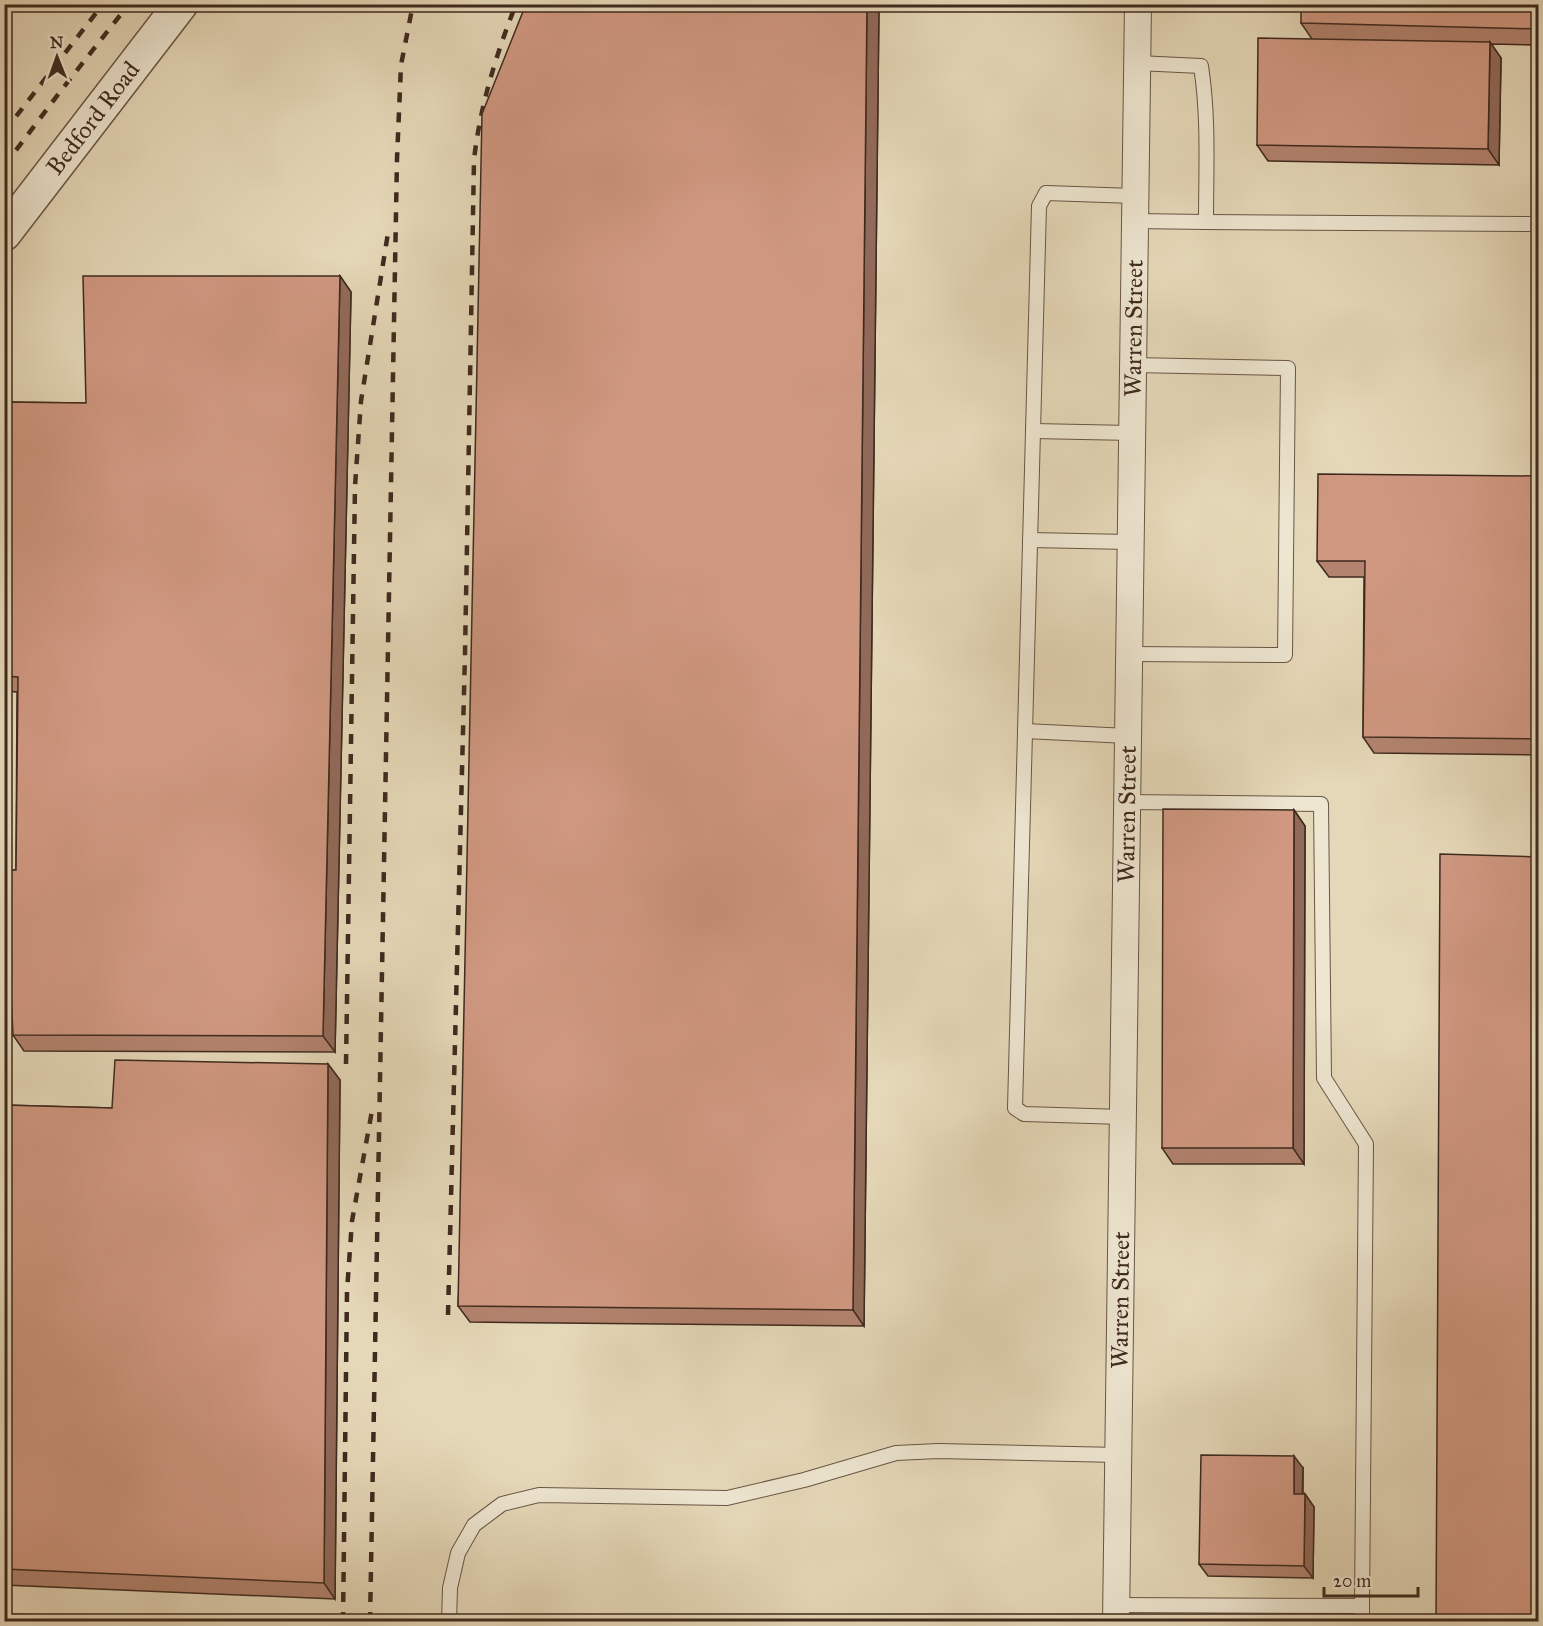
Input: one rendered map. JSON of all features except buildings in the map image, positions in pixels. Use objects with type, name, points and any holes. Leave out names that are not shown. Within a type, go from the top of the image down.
[{"type":"street","name":"Bedford Road","points":[[4,234],[181,4]]},
{"type":"street","name":"Warren Street","points":[[1116,1613],[1138,4]]},
{"type":"lane","points":[[1137,63],[1201,66],[1205,93],[1206,222]]},
{"type":"lane","points":[[1123,1117],[1024,1114],[1015,1108],[1039,206],[1046,193],[1135,196]]},
{"type":"lane","points":[[1135,221],[1539,224]]},
{"type":"lane","points":[[1129,654],[1285,656],[1287,368],[1132,365]]},
{"type":"lane","points":[[1033,431],[1132,433]]},
{"type":"lane","points":[[1030,540],[1130,542]]},
{"type":"lane","points":[[1025,731],[1128,736]]},
{"type":"lane","points":[[1127,802],[1321,804],[1324,1078],[1366,1144],[1362,1622]]},
{"type":"lane","points":[[449,1622],[450,1588],[458,1553],[474,1525],[502,1504],[539,1495],[727,1498],[804,1480],[896,1453],[938,1451],[1118,1455]]},
{"type":"lane","points":[[1116,1613],[1362,1606]]},
{"type":"lane","points":[[4,1621],[41,1622]]},
{"type":"railway","points":[[4,132],[103,4]]},
{"type":"railway","points":[[4,166],[129,4]]},
{"type":"railway","points":[[370,1622],[397,159],[401,65],[413,4]]},
{"type":"railway","points":[[448,1315],[465,654],[474,160],[480,120],[490,81],[516,4]]},
{"type":"railway","points":[[346,1064],[355,486],[361,401],[388,233]]},
{"type":"railway","points":[[343,1622],[347,1291],[352,1221],[373,1105]]}]
